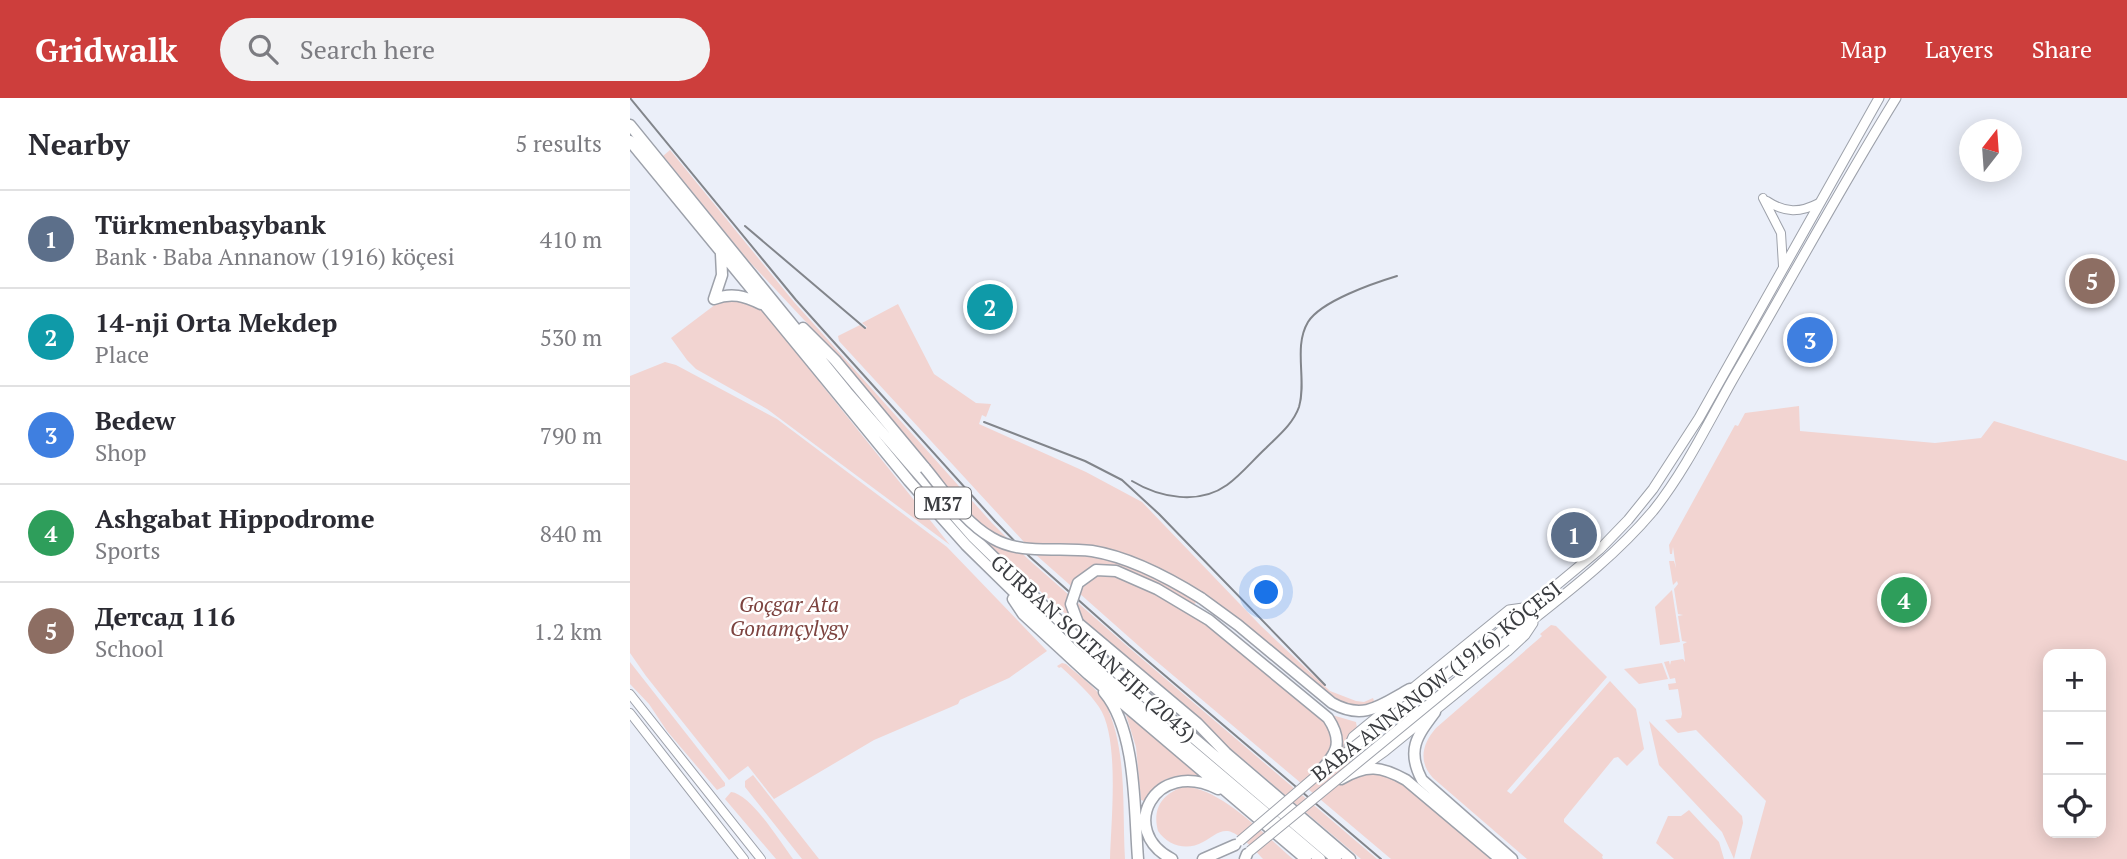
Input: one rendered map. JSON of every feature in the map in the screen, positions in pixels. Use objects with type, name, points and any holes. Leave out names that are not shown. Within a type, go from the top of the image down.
[{"type":"highway","name":"GURBAN SOLTAN EJE (2043)","points":[[630,125],[873,423],[973,537],[1055,618],[1336,859]]},
{"type":"highway","name":"GURBAN SOLTAN EJE (2043)","points":[[630,141],[909,481],[1005,585],[1072,649],[1320,859]]},
{"type":"highway","points":[[719,248],[722,275],[714,299],[737,295],[765,305]]},
{"type":"highway","points":[[759,284],[835,360],[973,524],[994,539],[1012,547],[1030,550],[1093,551],[1120,559],[1164,578],[1201,598],[1238,625],[1343,710],[1368,711],[1410,689]]},
{"type":"highway","points":[[1315,777],[1334,756],[1336,734],[1328,718],[1227,634],[1189,607],[1116,571],[1096,570],[1078,583],[1071,604],[1078,623],[1197,723],[1226,753],[1350,859]]},
{"type":"highway","points":[[1005,585],[1023,614],[1088,674],[1304,858]]},
{"type":"highway","points":[[1088,674],[1108,697],[1124,728],[1129,752],[1138,859]]},
{"type":"highway","points":[[1435,712],[1416,742],[1416,768],[1422,780],[1512,859]]},
{"type":"highway","points":[[1163,713],[1226,753]]},
{"type":"highway","points":[[1326,788],[1367,768],[1390,771],[1406,780],[1500,859]]},
{"type":"highway","points":[[1172,859],[1156,848],[1146,825],[1148,808],[1159,791],[1172,783],[1188,780],[1212,786],[1233,797]]},
{"type":"highway","points":[[1203,859],[1237,843]]},
{"type":"main road","name":"BABA ANNANOW (1916) KÖÇESI","points":[[1219,859],[1315,777],[1531,607],[1616,534],[1653,489],[1699,418],[1879,98]]},
{"type":"main road","name":"BABA ANNANOW (1916) KÖÇESI","points":[[1246,856],[1624,543],[1663,497],[1777,304],[1844,181],[1896,98]]},
{"type":"main road","points":[[1783,266],[1781,233],[1763,198],[1788,211],[1807,209],[1819,203]]},
{"type":"main road","points":[[1531,607],[1508,610],[1353,737],[1349,746],[1356,758],[1363,762],[1371,761],[1435,712],[1525,635],[1538,615]]},
{"type":"main road","points":[[630,694],[761,859]]},
{"type":"main road","points":[[630,713],[744,859]]},
{"type":"green space","points":[[670,150],[794,302],[992,523],[1028,559],[1127,646],[1377,859],[1361,859],[1209,728],[1132,673],[993,549],[963,517],[835,353],[747,259],[663,156]]},
{"type":"green space","points":[[741,299],[761,309],[950,545],[767,409],[696,369],[687,360],[671,338],[720,301]]},
{"type":"green space","points":[[898,304],[934,374],[976,403],[991,404],[986,417],[982,415],[979,424],[1086,472],[1142,502],[1261,626],[1330,691],[1356,701],[1364,702],[1373,698],[1376,706],[1367,708],[1339,704],[1201,594],[1191,610],[1332,715],[1356,722],[1357,728],[1350,735],[1347,757],[1351,763],[1394,777],[1491,859],[1391,859],[1149,655],[1035,554],[839,341],[838,336],[860,325],[865,329],[867,327],[862,323]]},
{"type":"green space","name":"Goçgar Ata Gonamçylygy","points":[[665,362],[676,365],[777,419],[947,547],[1047,651],[1009,678],[960,700],[958,704],[874,740],[774,799],[748,766],[729,780],[630,653],[630,376]]},
{"type":"green space","points":[[1799,406],[1800,431],[1935,443],[1981,438],[1994,421],[2127,461],[2127,859],[1750,859],[1766,801],[1696,730],[1678,733],[1665,720],[1681,718],[1682,714],[1678,689],[1669,690],[1668,684],[1676,683],[1675,678],[1670,679],[1664,662],[1669,661],[1670,665],[1671,661],[1683,659],[1685,662],[1683,644],[1687,642],[1682,641],[1678,616],[1683,615],[1678,614],[1674,589],[1678,584],[1677,581],[1673,585],[1669,561],[1674,561],[1676,568],[1673,547],[1670,554],[1669,545],[1735,425],[1738,426],[1745,413]]},
{"type":"green space","points":[[1672,590],[1680,642],[1660,645],[1655,607]]},
{"type":"green space","points":[[1551,625],[1556,626],[1607,677],[1507,791],[1511,794],[1610,681],[1636,709],[1644,749],[1627,766],[1618,757],[1614,758],[1564,819],[1564,822],[1603,855],[1603,859],[1527,859],[1433,778],[1425,766],[1425,747],[1436,728],[1542,636],[1540,634]]},
{"type":"green space","points":[[630,662],[725,786],[717,790],[630,684]]},
{"type":"green space","points":[[1062,663],[1096,691],[1112,719],[1122,778],[1125,859],[1110,859],[1113,780],[1106,721],[1091,696],[1057,666]]},
{"type":"green space","points":[[1662,663],[1668,679],[1639,684],[1624,669]]},
{"type":"green space","points":[[1126,715],[1199,776],[1182,775],[1167,779],[1155,787],[1144,801],[1141,800],[1136,747]]},
{"type":"green space","points":[[1649,721],[1742,816],[1743,823],[1734,859],[1722,832],[1659,765]]},
{"type":"green space","points":[[753,775],[819,859],[802,859],[745,787],[745,781]]},
{"type":"green space","points":[[1183,787],[1211,794],[1226,803],[1293,859],[1263,859],[1242,838],[1228,831],[1191,846],[1178,846],[1167,840],[1158,831],[1158,809],[1164,798]]},
{"type":"green space","points":[[731,792],[739,795],[756,810],[793,859],[776,859],[725,799]]},
{"type":"green space","points":[[1689,810],[1719,842],[1724,859],[1674,859],[1656,843],[1668,816],[1681,816]]},
{"type":"railway","points":[[630,98],[796,300],[1030,557],[1129,645],[1381,859]]},
{"type":"railway","points":[[745,226],[865,328]]},
{"type":"railway","points":[[1132,481],[1155,492],[1180,497],[1204,495],[1227,485],[1285,429],[1299,407],[1302,386],[1301,342],[1308,322],[1336,300],[1397,276]]},
{"type":"railway","points":[[984,422],[1085,461],[1122,480],[1159,514],[1325,685]]},
{"type":"place","name":"Детсад 116","points":[[2092,281]]},
{"type":"place","name":"14-nji Orta Mekdep","points":[[990,307]]},
{"type":"place","name":"Bedew","points":[[1810,340]]},
{"type":"place","name":"Türkmenbaşybank","points":[[1574,535]]},
{"type":"place","name":"Ashgabat Hippodrome","points":[[1904,600]]}]
